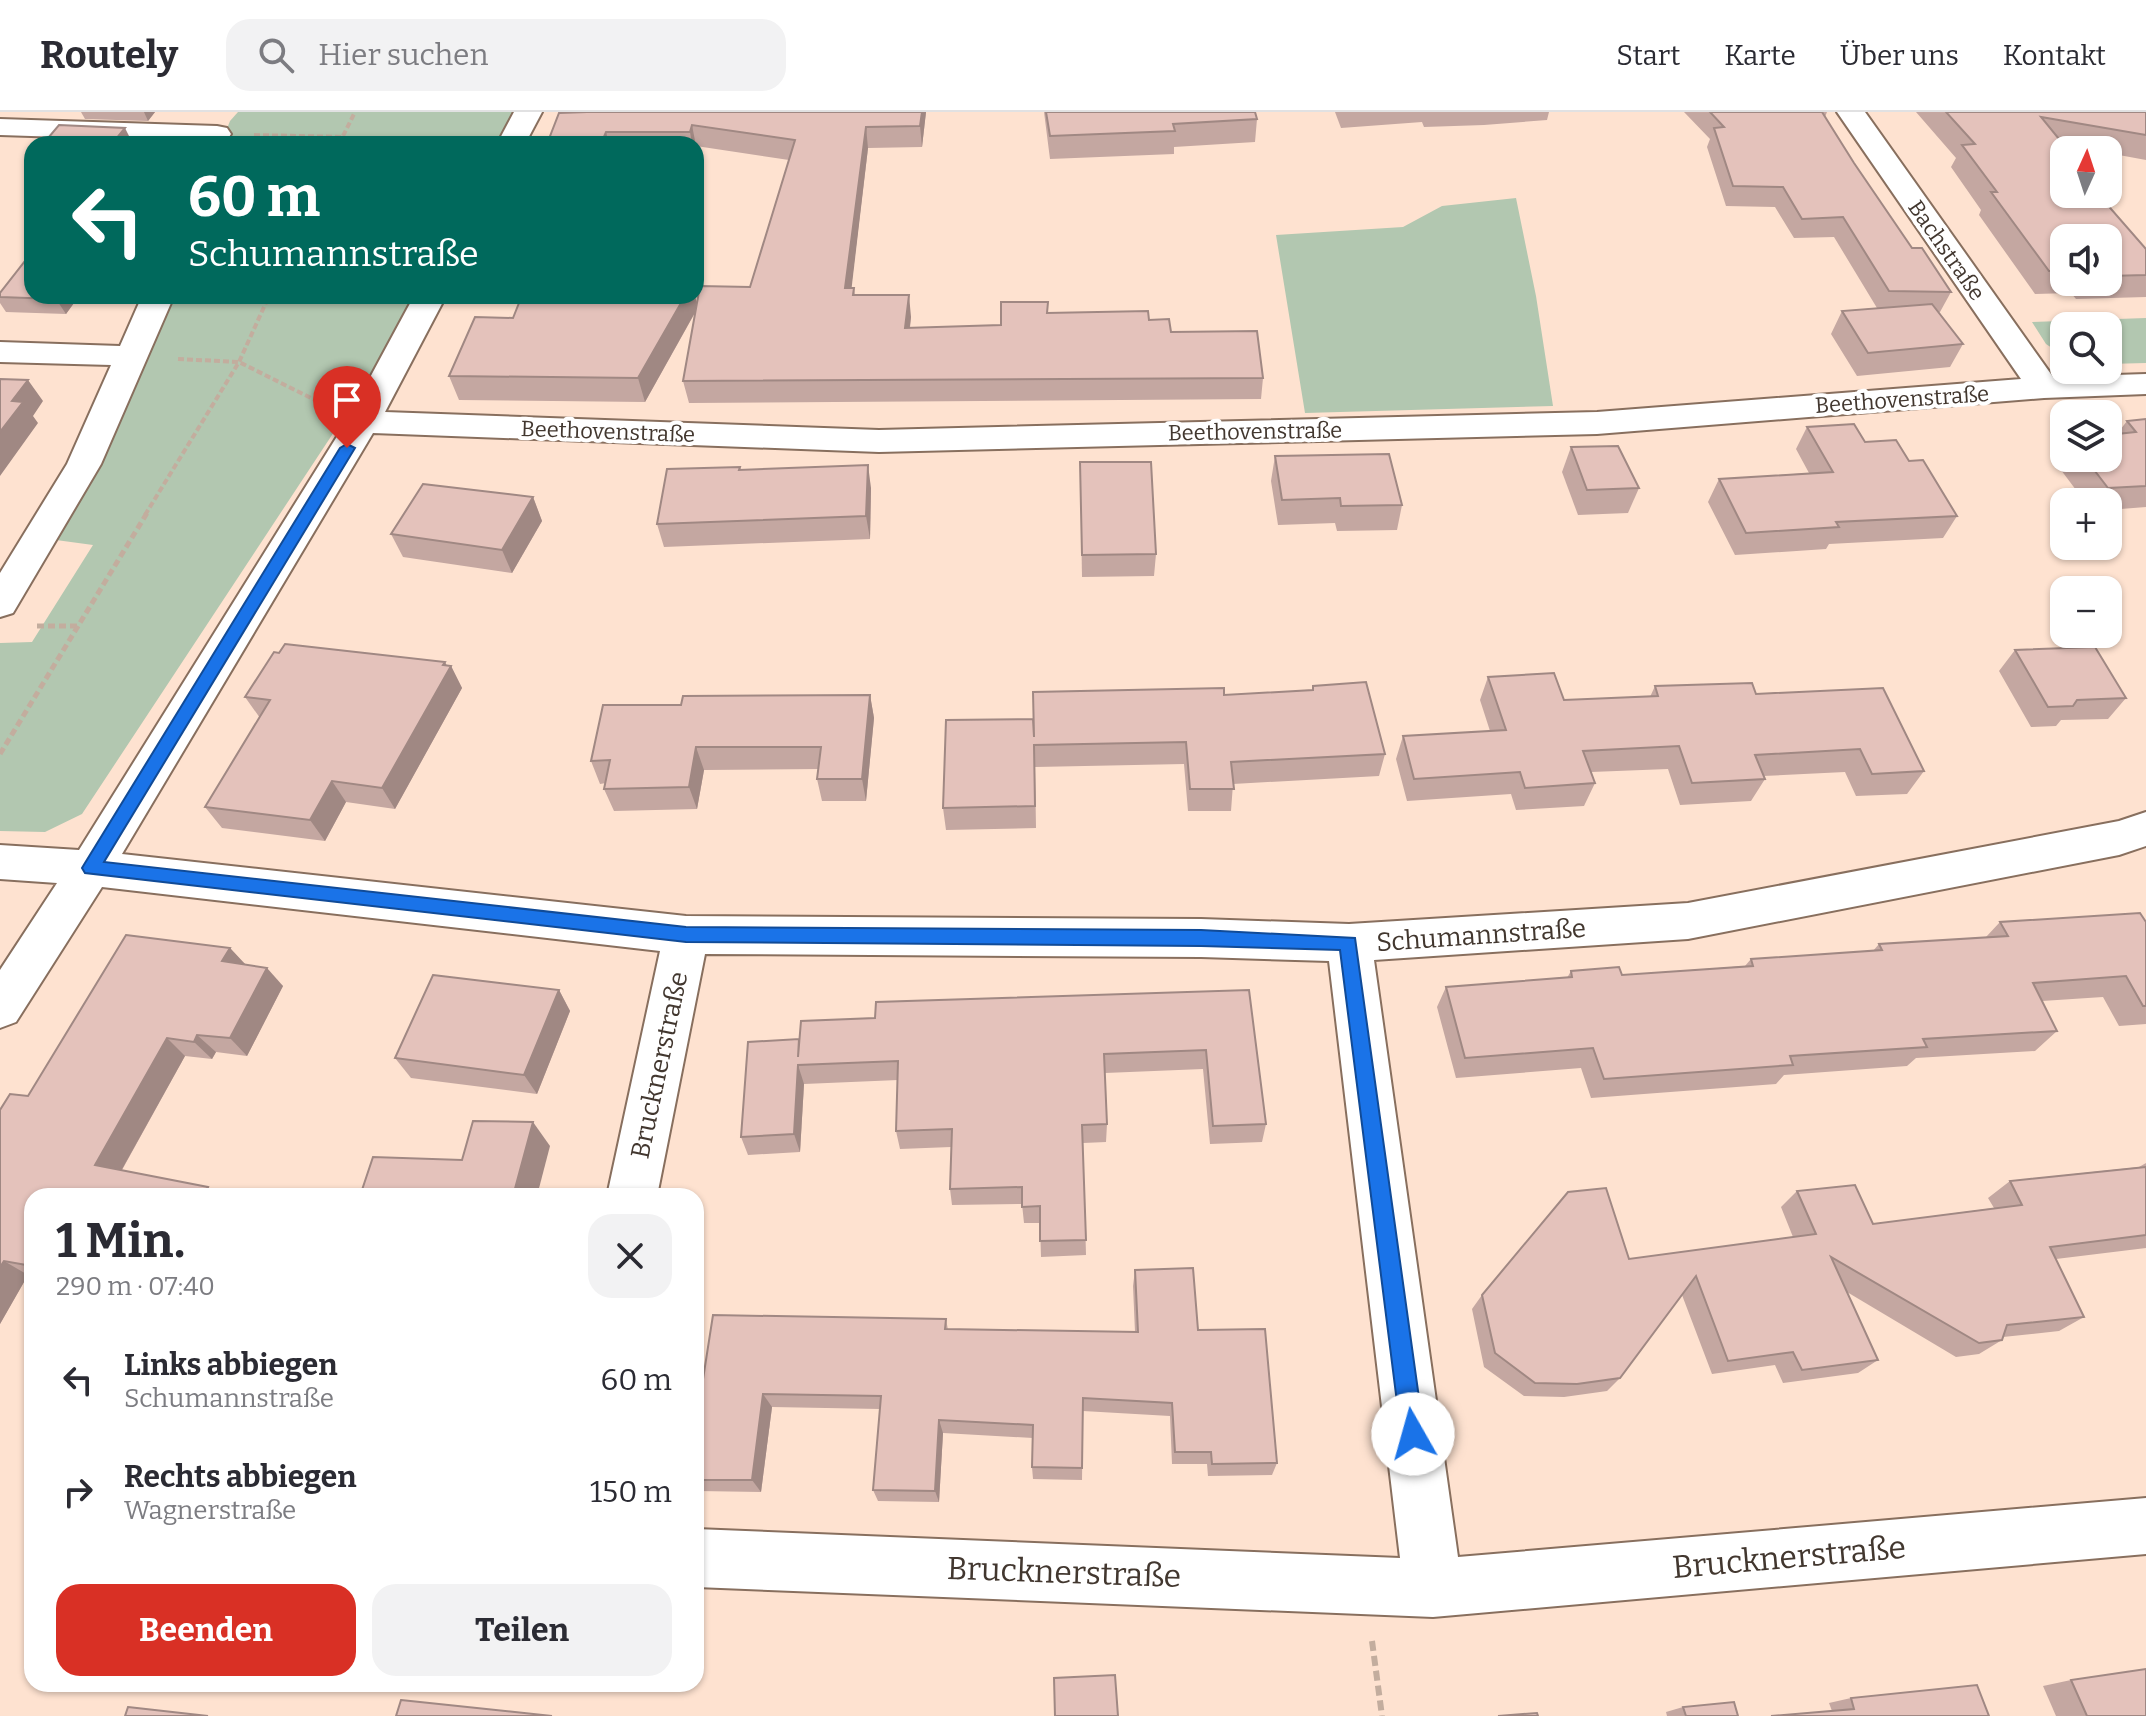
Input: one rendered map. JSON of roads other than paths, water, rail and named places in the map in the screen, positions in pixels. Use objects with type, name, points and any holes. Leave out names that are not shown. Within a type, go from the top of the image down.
[{"type":"street","points":[[515,136],[528,112]]},
{"type":"street","name":"Bachstraße","points":[[1851,112],[2044,388]]},
{"type":"street","points":[[0,127],[219,130]]},
{"type":"street","points":[[0,604],[84,464],[155,304]]},
{"type":"street","points":[[0,1008],[91,868],[363,422],[426,304]]},
{"type":"street","points":[[0,352],[134,356]]},
{"type":"street","name":"Beethovenstraße","points":[[363,422],[879,441],[1597,423],[2044,388],[2146,384]]},
{"type":"street","name":"Schumannstraße","points":[[0,862],[91,868],[686,935],[1201,938],[1349,943],[1688,921],[2137,844]]},
{"type":"street","name":"Brucknerstraße","points":[[634,1188],[686,935]]},
{"type":"street","points":[[1349,943],[1433,1588]]},
{"type":"street","name":"Brucknerstraße","points":[[704,1558],[1433,1588],[2146,1526]]}]
